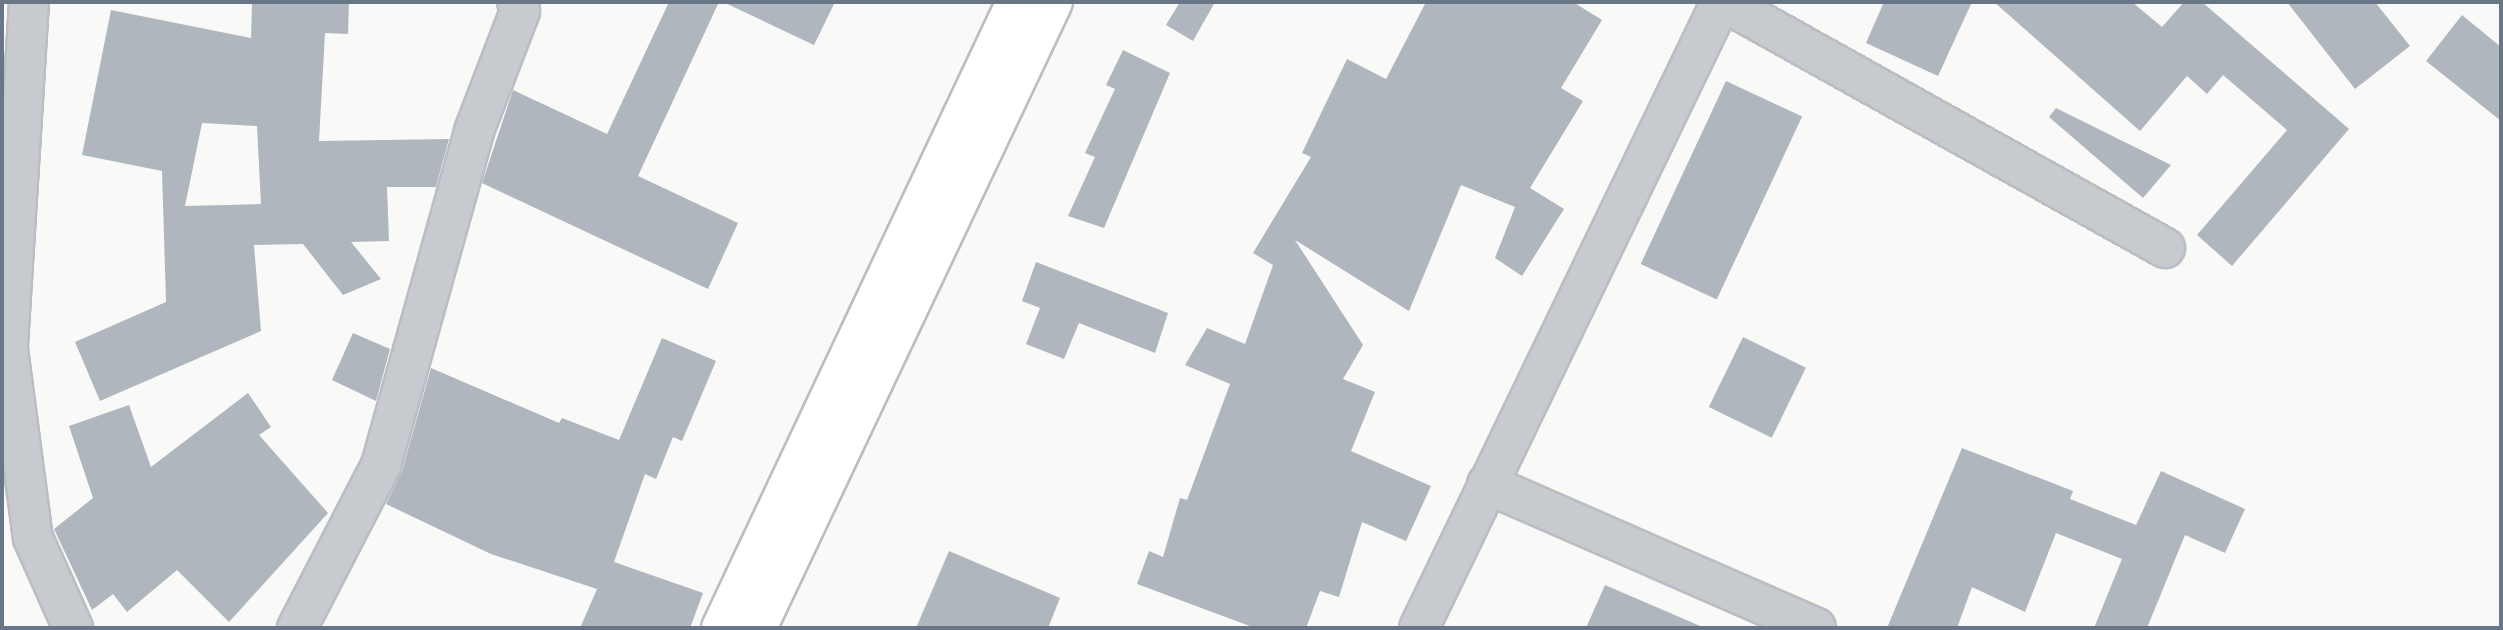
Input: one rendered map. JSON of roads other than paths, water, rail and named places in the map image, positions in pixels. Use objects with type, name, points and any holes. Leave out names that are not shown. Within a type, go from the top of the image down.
[{"type":"main road","points":[[720,628],[1016,2]]},
{"type":"main road","points":[[757,628],[1053,2]]},
{"type":"street","points":[[29,2],[8,349],[33,538],[73,628]]},
{"type":"street","points":[[297,628],[381,465],[474,131],[520,11],[517,2]]},
{"type":"street","points":[[1419,628],[1723,2],[2165,248]]},
{"type":"street","points":[[1487,484],[1816,628]]}]
